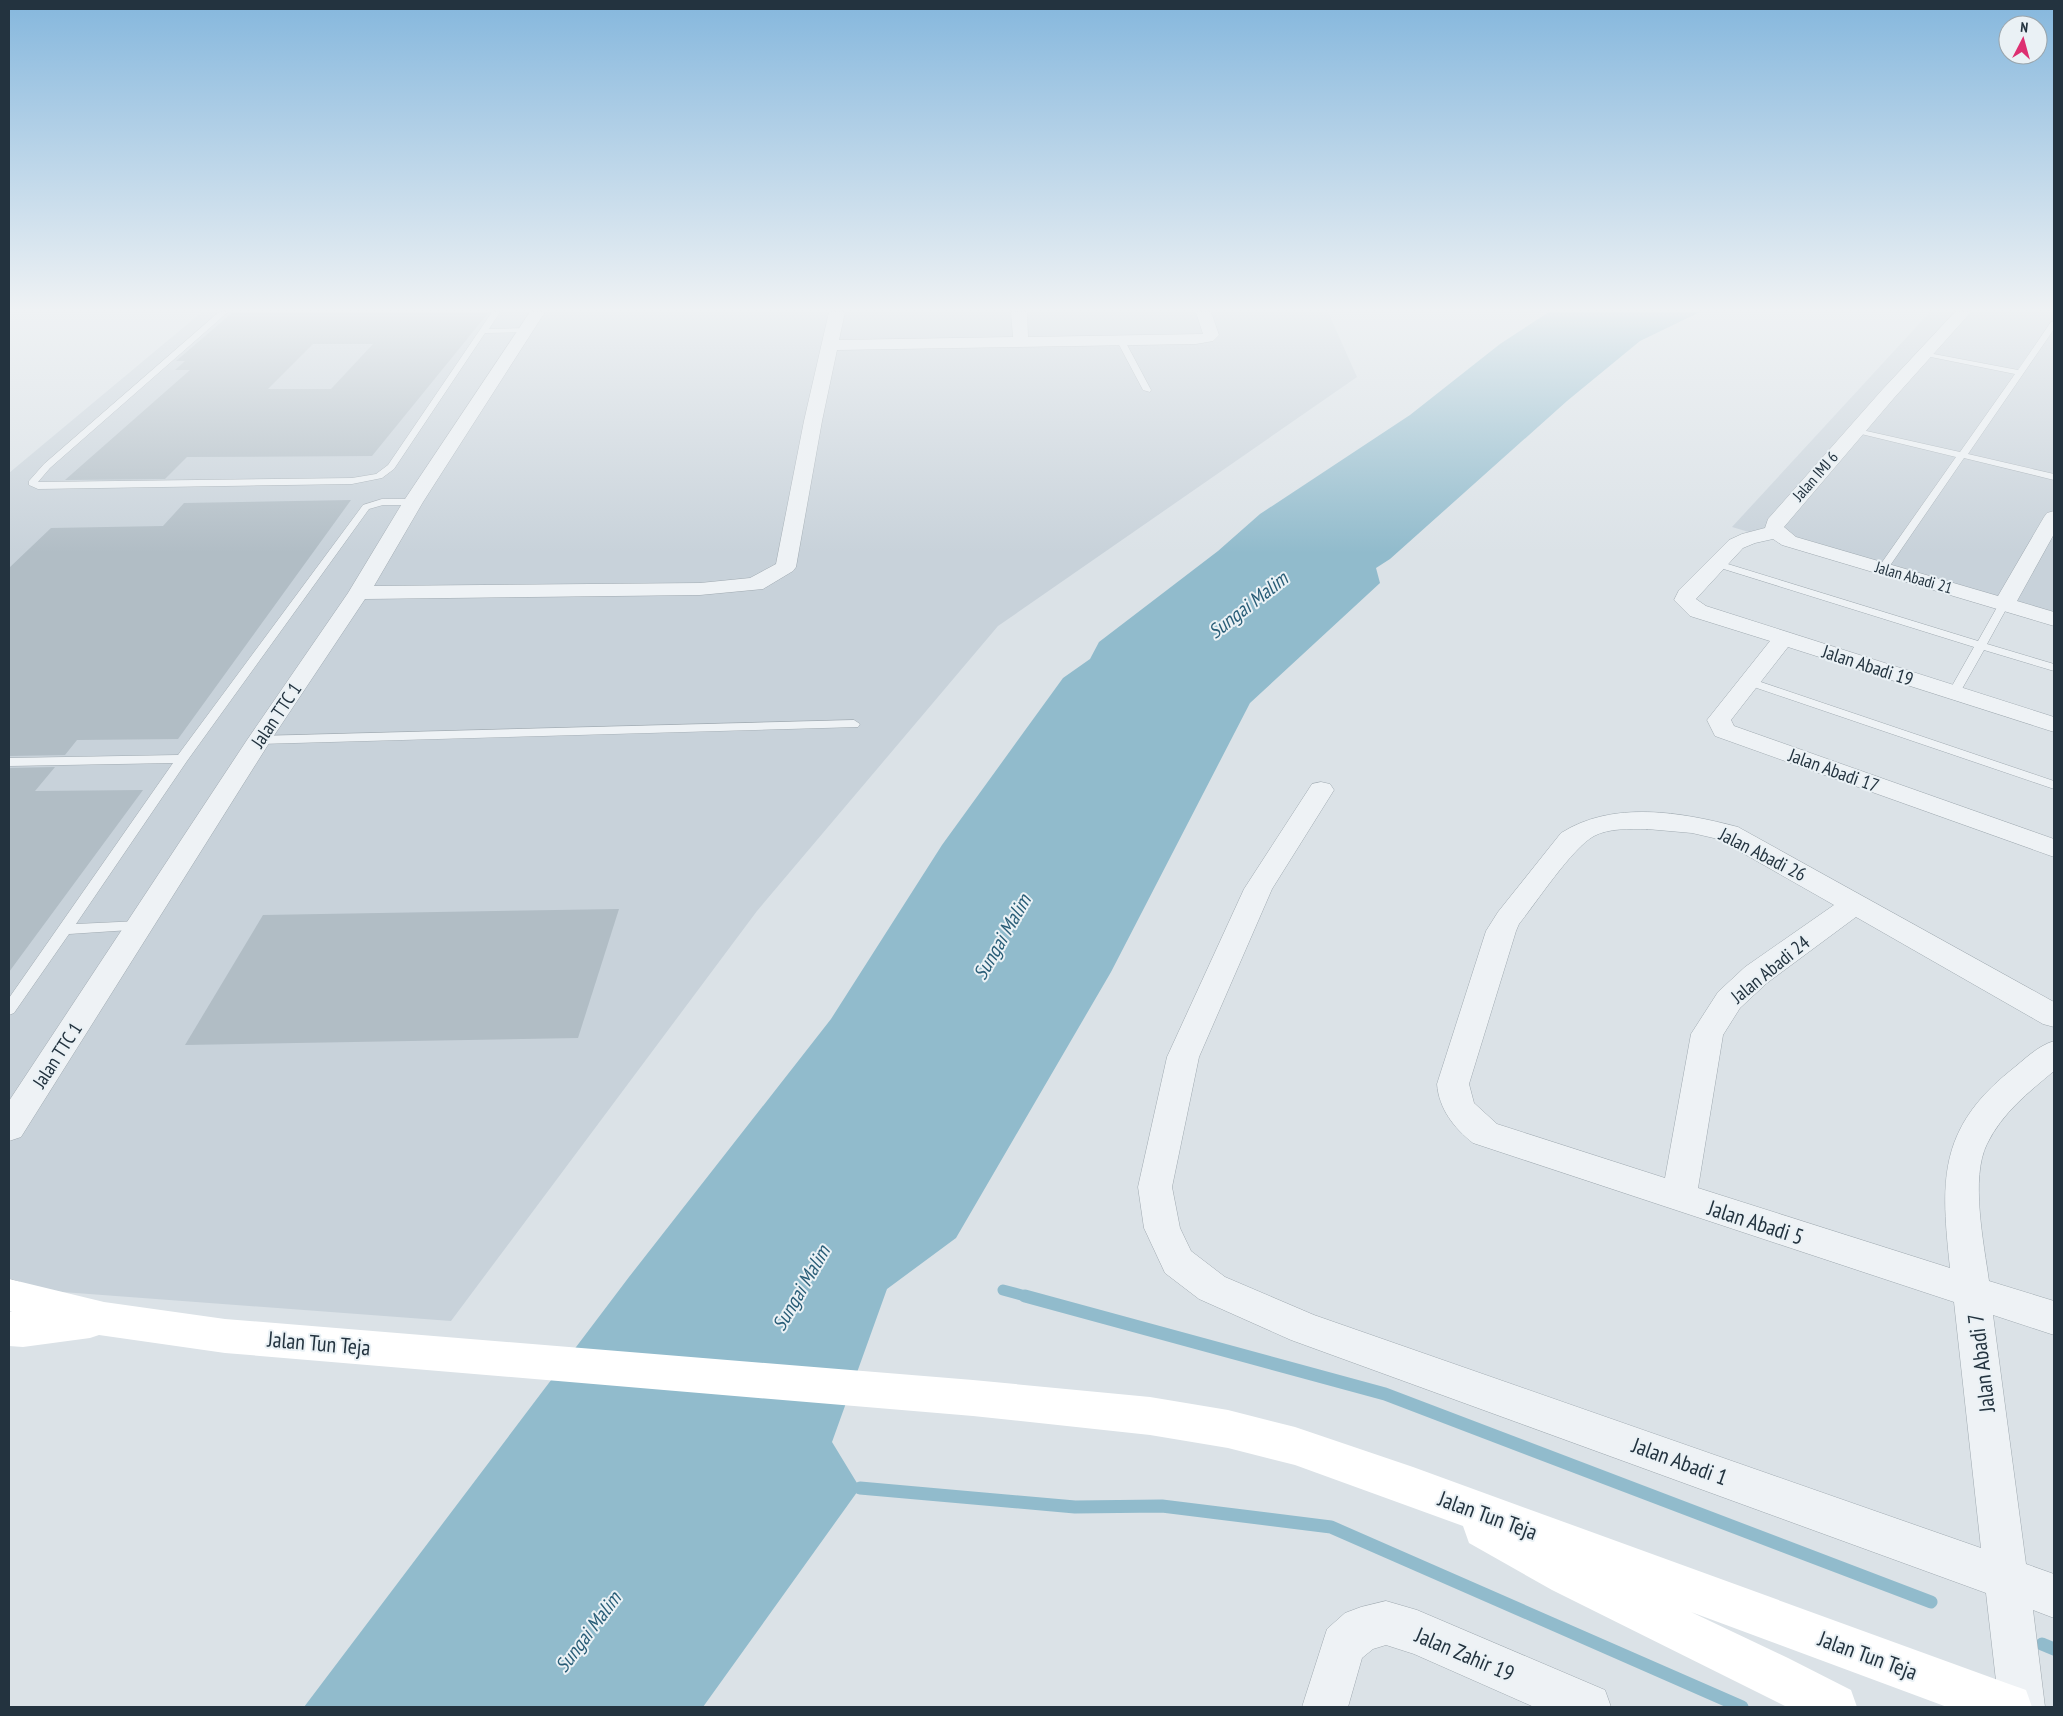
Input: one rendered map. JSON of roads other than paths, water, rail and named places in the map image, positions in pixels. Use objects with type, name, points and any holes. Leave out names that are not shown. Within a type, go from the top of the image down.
[{"type":"main road","name":"Jalan Tun Teja","points":[[9,1295],[104,1319],[225,1336],[973,1398],[1150,1416],[1228,1429],[1295,1446],[1413,1487],[2009,1707]]},
{"type":"main road","name":"Jalan Tun Teja","points":[[9,1329],[23,1330],[104,1319]]},
{"type":"main road","name":"Jalan Tun Teja","points":[[1413,1487],[1567,1575],[1772,1674],[1834,1707]]},
{"type":"street","name":"Jalan TTC 1","points":[[11,1128],[259,740],[358,593],[413,502],[485,392]]},
{"type":"street","points":[[358,593],[700,589],[755,584],[786,567],[819,392]]},
{"type":"street","name":"Jalan IMJ 6","points":[[1776,532],[1775,523],[1891,392]]},
{"type":"street","points":[[2004,604],[2054,517]]},
{"type":"street","points":[[1718,564],[1736,544],[1749,538],[1776,532]]},
{"type":"street","name":"Jalan Abadi 21","points":[[1776,532],[1789,541],[2054,619]]},
{"type":"street","name":"Jalan Abadi 19","points":[[1718,564],[1687,595],[1685,600],[1698,611],[2054,725]]},
{"type":"street","name":"Jalan Abadi 17","points":[[1784,638],[1718,720],[1724,730],[2054,848]]},
{"type":"street","name":"Jalan Abadi 1","points":[[1321,790],[1258,889],[1183,1058],[1155,1187],[1162,1228],[1178,1262],[1212,1288],[1304,1328],[2054,1596]]},
{"type":"street","name":"Jalan Abadi 26","points":[[1465,1114],[1454,1098],[1454,1084],[1501,931],[1531,890],[1579,832],[1613,822],[1689,823],[1707,826],[1728,833],[2054,1016]]},
{"type":"street","name":"Jalan Abadi 24","points":[[1679,1197],[1707,1034],[1729,1000],[1756,975],[1855,904]]},
{"type":"street","name":"Jalan Abadi 7","points":[[2022,1707],[1962,1212],[1963,1172],[1970,1142],[1991,1110],[2010,1089],[2054,1053]]},
{"type":"street","name":"Jalan Abadi 5","points":[[1465,1114],[1474,1126],[1485,1134],[2054,1318]]},
{"type":"street","name":"Jalan Zahir 19","points":[[1325,1707],[1343,1645],[1361,1630],[1386,1623],[1417,1633],[1588,1707]]},
{"type":"lane","points":[[132,392],[47,466],[32,483],[38,486],[352,481],[379,476],[391,467],[442,392]]},
{"type":"lane","points":[[1883,568],[2007,392]]},
{"type":"lane","points":[[1856,430],[2054,478]]},
{"type":"lane","points":[[9,1008],[182,759],[366,507],[382,502],[413,502]]},
{"type":"lane","points":[[1718,564],[2054,668]]},
{"type":"lane","points":[[1954,692],[2004,604]]},
{"type":"lane","points":[[1748,682],[2054,785]]},
{"type":"lane","points":[[259,740],[854,724]]},
{"type":"lane","points":[[9,762],[182,759]]},
{"type":"lane","points":[[64,929],[140,926]]},
{"type":"water","name":"Sungai Malim","points":[[1439,392],[1578,392],[1390,559],[1376,568],[1380,583],[1250,703],[1111,972],[956,1238],[887,1289],[832,1442],[860,1488],[703,1707],[304,1707],[629,1277],[831,1019],[942,845],[1063,678],[1090,659],[1099,642],[1218,551],[1260,514],[1410,415]]},
{"type":"waterway","points":[[1003,1290],[1029,1297]]},
{"type":"waterway","points":[[1025,1296],[1385,1394],[1931,1602]]},
{"type":"waterway","points":[[860,1488],[1075,1507],[1162,1506],[1331,1527],[1742,1707]]},
{"type":"waterway","points":[[2042,1644],[2054,1649]]}]
